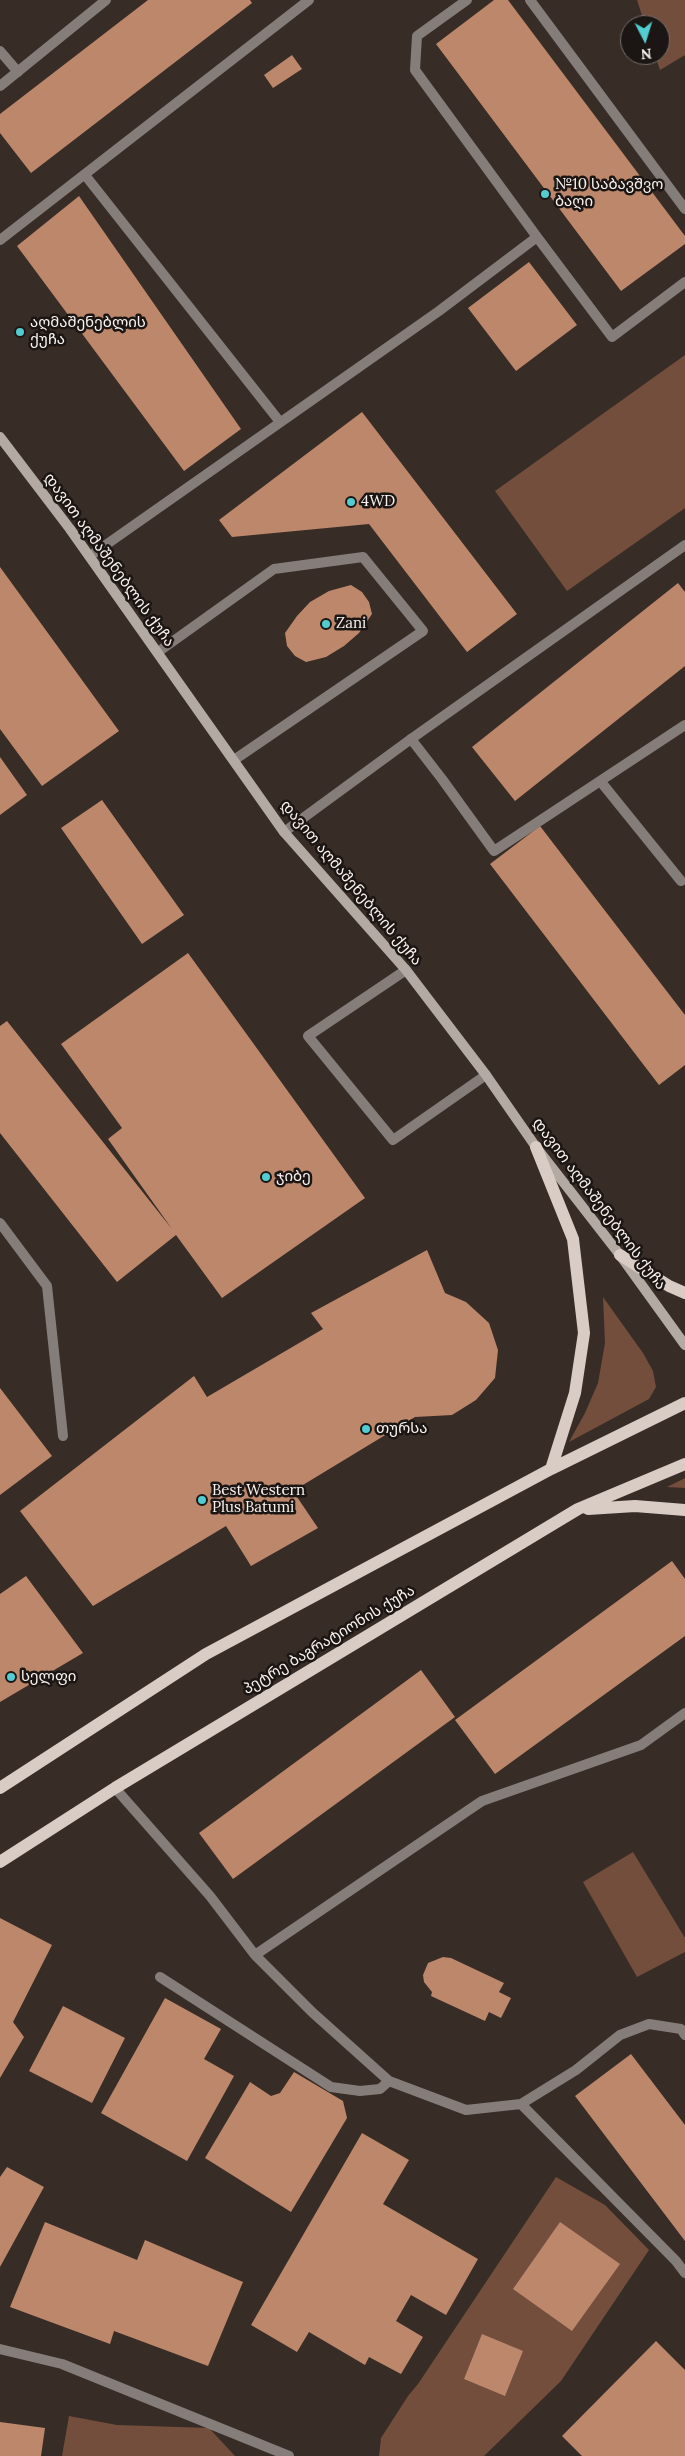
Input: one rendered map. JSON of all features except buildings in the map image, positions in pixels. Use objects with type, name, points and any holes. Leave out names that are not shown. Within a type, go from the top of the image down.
[{"type":"main road","points":[[536,1147],[573,1239],[584,1334],[575,1392],[551,1470]]},
{"type":"main road","points":[[620,1255],[669,1286],[685,1293]]},
{"type":"main road","points":[[0,1788],[206,1654],[551,1470],[685,1403]]},
{"type":"main road","name":"პეტრე ბაგრატიონის ქუჩა","points":[[0,1862],[114,1788],[578,1509],[685,1464]]},
{"type":"main road","points":[[578,1509],[635,1506],[685,1510]]},
{"type":"street","points":[[0,86],[106,0]]},
{"type":"street","points":[[0,240],[309,0]]},
{"type":"street","points":[[467,0],[417,36],[415,70],[612,337],[685,282]]},
{"type":"street","points":[[530,0],[685,209]]},
{"type":"street","points":[[0,51],[18,72]]},
{"type":"street","points":[[85,175],[280,422]]},
{"type":"street","points":[[90,556],[439,311],[537,237]]},
{"type":"street","name":"დავით აღმაშენებლის ქუჩა","points":[[0,436],[90,556],[284,832],[406,970],[486,1075],[536,1147],[620,1255],[685,1345]]},
{"type":"street","points":[[284,832],[411,739],[685,545]]},
{"type":"street","points":[[158,652],[274,569],[363,557],[423,631],[234,760]]},
{"type":"street","points":[[411,739],[442,778],[494,852],[685,725]]},
{"type":"street","points":[[601,782],[684,881]]},
{"type":"street","points":[[406,970],[308,1036],[393,1140],[486,1075]]},
{"type":"street","points":[[0,1223],[47,1286],[63,1436]]},
{"type":"street","points":[[255,1955],[482,1801],[641,1745],[685,1713]]},
{"type":"street","points":[[114,1788],[210,1896],[255,1955],[312,2012],[388,2082],[466,2110],[521,2104],[576,2070],[620,2035],[649,2024],[680,2030],[685,2035]]},
{"type":"street","points":[[160,1977],[331,2086],[366,2091],[380,2090],[388,2082]]},
{"type":"street","points":[[521,2104],[676,2261],[685,2273]]},
{"type":"street","points":[[0,2348],[62,2364],[289,2456]]},
{"type":"shaded area","points":[[637,0],[685,0],[685,55],[670,64],[670,15],[642,15]]},
{"type":"shaded area","points":[[658,65],[668,65],[660,70]]},
{"type":"shaded area","points":[[685,355],[685,508],[567,591],[495,491]]},
{"type":"shaded area","points":[[603,1297],[643,1353],[653,1371],[656,1387],[649,1399],[569,1442],[585,1413],[598,1383],[605,1343]]},
{"type":"shaded area","points":[[685,1478],[685,1488],[667,1487]]},
{"type":"shaded area","points":[[633,1852],[685,1938],[685,1952],[637,1977],[583,1882]]},
{"type":"shaded area","points":[[556,2177],[605,2205],[649,2250],[561,2381],[484,2456],[379,2456],[381,2438]]},
{"type":"shaded area","points":[[69,2416],[117,2425],[209,2428],[235,2456],[62,2456]]},
{"type":"place","name":"№10 საბავშვო ბაღი","points":[[545,194]]},
{"type":"place","name":"აღმაშენებლის ქუჩა","points":[[20,332]]},
{"type":"place","name":"4WD","points":[[351,502]]},
{"type":"place","name":"Zani","points":[[326,624]]},
{"type":"place","name":"ჯიბე","points":[[266,1177]]},
{"type":"place","name":"თურსა","points":[[366,1429]]},
{"type":"place","name":"Best Western Plus Batumi","points":[[202,1500]]},
{"type":"place","name":"სელფი","points":[[11,1677]]}]
